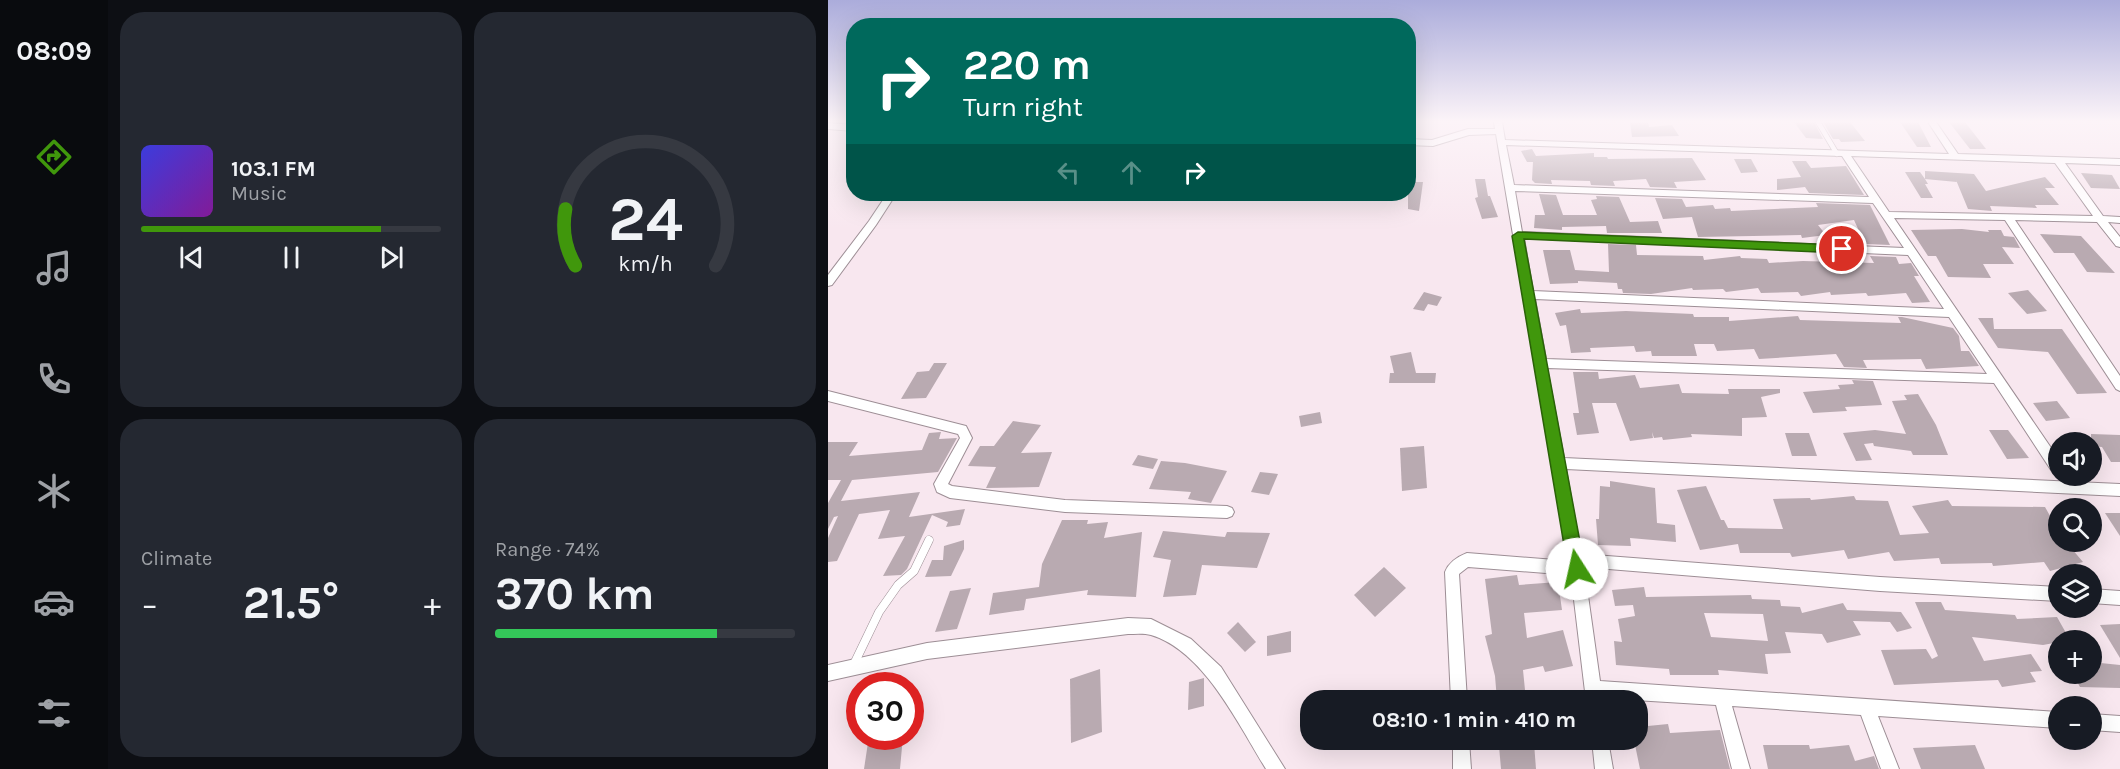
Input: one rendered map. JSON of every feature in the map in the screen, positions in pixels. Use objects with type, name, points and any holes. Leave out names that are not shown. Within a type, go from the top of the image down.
[{"type":"street","points":[[1504,158],[1576,565],[1592,690]]},
{"type":"street","points":[[1845,158],[1887,215],[2048,454]]},
{"type":"street","points":[[2004,158],[2120,162]]},
{"type":"street","points":[[2058,160],[2120,244]]},
{"type":"street","points":[[1509,188],[1877,201]]},
{"type":"street","points":[[828,282],[873,223],[887,201]]},
{"type":"street","points":[[1887,215],[2120,220]]},
{"type":"street","points":[[2008,218],[2120,386]]},
{"type":"street","points":[[1518,236],[1912,252]]},
{"type":"street","points":[[1528,295],[1953,313]]},
{"type":"street","points":[[1540,363],[1997,379]]},
{"type":"street","points":[[828,396],[962,429],[966,438],[941,484],[942,488],[950,492],[1065,506],[1227,512]]},
{"type":"street","points":[[1558,462],[2048,480]]},
{"type":"street","points":[[2096,486],[2120,490]]},
{"type":"street","points":[[1458,690],[1452,572],[1458,564],[1467,560],[2048,593]]},
{"type":"street","points":[[2102,597],[2120,598]]},
{"type":"street","points":[[828,673],[949,648],[1116,627],[1150,627],[1186,644],[1215,673],[1276,769]]},
{"type":"street","points":[[1648,696],[1722,698],[2048,719]]},
{"type":"street","points":[[1722,698],[1742,769]]},
{"type":"street","points":[[1866,708],[1890,769]]},
{"type":"street","points":[[2102,723],[2120,724]]},
{"type":"street","points":[[1461,750],[1462,769]]},
{"type":"street","points":[[1601,750],[1604,769]]},
{"type":"lane","points":[[853,667],[879,612],[898,585],[914,571],[928,540]]},
{"type":"building","points":[[1525,158],[1692,158],[1706,180],[1674,182],[1677,188],[1650,187],[1646,179],[1613,181],[1615,186],[1591,185],[1590,181],[1551,180],[1552,184],[1535,183],[1532,180],[1533,162],[1527,162]]},
{"type":"building","points":[[1734,159],[1751,159],[1758,172],[1741,173]]},
{"type":"building","points":[[1792,161],[1806,161],[1811,168],[1846,166],[1864,195],[1809,193],[1805,187],[1777,190],[1777,179],[1801,177]]},
{"type":"building","points":[[1925,171],[1974,174],[1986,191],[2045,177],[2055,188],[2045,188],[2059,205],[2035,205],[2037,208],[1990,206],[1992,211],[1968,209],[1957,182],[1925,179]]},
{"type":"building","points":[[1905,172],[1920,172],[1928,184],[1925,184],[1933,198],[1921,198]]},
{"type":"building","points":[[2081,173],[2112,175],[2120,189],[2091,188]]},
{"type":"building","points":[[1475,179],[1485,179],[1488,196],[1490,196],[1498,217],[1482,219],[1475,198],[1478,197]]},
{"type":"building","points":[[1416,182],[1423,182],[1419,211],[1408,209],[1408,201],[1416,201]]},
{"type":"building","points":[[1539,194],[1556,195],[1563,215],[1597,215],[1591,200],[1597,199],[1596,196],[1619,197],[1630,222],[1658,221],[1662,233],[1607,233],[1606,226],[1562,227],[1562,230],[1534,228],[1535,215],[1545,215]]},
{"type":"building","points":[[1655,198],[1682,199],[1686,207],[1713,205],[1715,209],[1730,208],[1731,211],[1818,207],[1816,203],[1870,205],[1890,245],[1865,244],[1854,220],[1818,225],[1826,235],[1802,238],[1801,235],[1698,237],[1692,217],[1663,219]]},
{"type":"building","points":[[1962,229],[1989,232],[1988,230],[2001,230],[2004,236],[2014,237],[2020,248],[2002,247],[2014,264],[1983,264],[1991,278],[1948,277],[1936,256],[1928,256],[1911,230]]},
{"type":"building","points":[[2040,234],[2081,236],[2115,273],[2087,272],[2074,253],[2054,253]]},
{"type":"building","points":[[1608,244],[1636,245],[1637,255],[1703,256],[1704,260],[1740,256],[1741,258],[1767,259],[1769,263],[1803,261],[1874,263],[1870,256],[1896,257],[1899,264],[1911,263],[1919,276],[1914,276],[1930,302],[1912,303],[1906,293],[1868,296],[1866,293],[1831,295],[1830,292],[1801,296],[1798,292],[1761,293],[1758,288],[1726,292],[1723,289],[1693,290],[1692,288],[1651,294],[1623,293],[1622,289],[1618,289],[1617,283],[1578,281],[1578,283],[1550,284],[1543,250],[1570,250],[1575,270],[1609,272]]},
{"type":"building","points":[[2028,290],[2047,311],[2027,314],[2008,293]]},
{"type":"building","points":[[1424,292],[1442,297],[1437,306],[1428,304],[1424,311],[1413,309]]},
{"type":"building","points":[[1580,309],[1581,313],[1626,311],[1693,314],[1694,317],[1729,317],[1729,321],[1798,316],[1800,320],[1901,323],[1898,317],[1902,317],[1953,328],[1959,336],[1961,351],[1969,351],[1979,366],[1926,369],[1921,359],[1863,360],[1867,368],[1844,367],[1836,354],[1759,359],[1754,349],[1717,351],[1714,344],[1694,344],[1697,356],[1652,356],[1651,351],[1636,352],[1634,346],[1590,348],[1591,352],[1571,353],[1566,325],[1560,326],[1555,313]]},
{"type":"building","points":[[1978,318],[1993,318],[1994,329],[2062,329],[2107,393],[2077,394],[2048,352],[1998,348]]},
{"type":"building","points":[[1411,352],[1416,373],[1436,373],[1435,383],[1389,383],[1390,373],[1394,373],[1390,356]]},
{"type":"building","points":[[934,363],[947,363],[926,398],[901,399],[917,372],[929,371]]},
{"type":"building","points":[[1573,372],[1598,372],[1599,379],[1635,375],[1640,388],[1679,384],[1682,393],[1729,394],[1728,389],[1780,389],[1780,393],[1761,397],[1767,417],[1742,418],[1742,436],[1691,434],[1692,437],[1663,440],[1662,437],[1654,438],[1652,432],[1653,438],[1630,441],[1616,403],[1592,403],[1599,433],[1577,435],[1573,413],[1579,413]]},
{"type":"building","points":[[1852,380],[1873,381],[1882,405],[1845,407],[1847,411],[1813,413],[1803,392],[1840,389],[1838,385],[1854,384]]},
{"type":"building","points":[[1918,394],[1936,425],[1948,455],[1913,455],[1911,451],[1874,446],[1873,443],[1864,444],[1872,460],[1856,461],[1843,433],[1875,430],[1906,434],[1892,401],[1907,400],[1904,395]]},
{"type":"building","points":[[2057,401],[2070,418],[2046,421],[2033,403]]},
{"type":"building","points":[[1320,412],[1322,423],[1301,427],[1299,416]]},
{"type":"building","points":[[1013,421],[1041,425],[1021,453],[1052,452],[1039,487],[986,488],[996,467],[968,466],[980,446],[994,446]]},
{"type":"building","points":[[1989,430],[2008,430],[2029,458],[2007,459]]},
{"type":"building","points":[[941,432],[939,439],[957,438],[938,472],[852,480],[841,501],[920,492],[909,517],[965,509],[960,525],[946,527],[948,522],[932,515],[907,569],[901,575],[883,576],[905,536],[878,539],[890,510],[859,514],[837,561],[828,562],[828,538],[838,516],[834,517],[828,529],[828,503],[841,480],[828,480],[828,442],[858,442],[849,456],[922,450],[929,433]]},
{"type":"building","points":[[1785,433],[1809,433],[1817,456],[1792,456]]},
{"type":"building","points":[[2102,434],[2120,435],[2120,462],[2111,462],[2102,447]]},
{"type":"building","points":[[1424,446],[1427,488],[1402,491],[1400,448]]},
{"type":"building","points":[[1138,455],[1158,459],[1153,469],[1132,465]]},
{"type":"building","points":[[1161,461],[1227,471],[1211,503],[1188,499],[1191,492],[1149,489]]},
{"type":"building","points":[[1260,472],[1278,474],[1269,495],[1251,492]]},
{"type":"building","points":[[1610,481],[1655,488],[1657,523],[1675,525],[1676,542],[1630,538],[1631,546],[1598,545],[1596,519],[1599,519],[1600,486],[1610,487]]},
{"type":"building","points":[[1706,486],[1721,520],[1724,520],[1728,528],[1783,529],[1773,499],[1810,498],[1811,500],[1854,496],[1856,500],[1888,501],[1900,535],[1929,533],[1912,506],[1948,500],[1952,506],[2045,507],[2048,512],[2048,552],[2074,552],[2083,562],[2048,564],[2048,568],[2044,562],[1993,566],[1992,563],[1941,564],[1939,558],[1894,561],[1889,552],[1848,559],[1844,550],[1792,557],[1790,553],[1740,553],[1738,544],[1700,550],[1677,490]]},
{"type":"building","points":[[2105,513],[2120,513],[2120,536]]},
{"type":"building","points":[[1062,520],[1088,520],[1087,524],[1108,522],[1104,538],[1142,532],[1136,597],[1087,595],[1088,590],[1026,599],[1024,610],[989,615],[993,593],[1039,587],[1042,564]]},
{"type":"building","points":[[1163,531],[1225,537],[1227,532],[1270,533],[1257,568],[1202,565],[1196,595],[1163,597],[1171,560],[1153,557]]},
{"type":"building","points":[[964,540],[964,549],[951,576],[925,577],[932,560],[943,560],[944,546]]},
{"type":"building","points":[[1384,567],[1406,588],[1375,617],[1354,595]]},
{"type":"building","points":[[1517,575],[1519,585],[1558,582],[1562,610],[1524,613],[1527,638],[1563,630],[1573,666],[1545,672],[1543,666],[1523,670],[1525,690],[1496,690],[1485,636],[1492,634],[1485,579]]},
{"type":"building","points":[[1644,587],[1646,597],[1751,595],[1752,599],[1780,600],[1781,606],[1800,607],[1802,613],[1843,603],[1847,610],[1901,612],[1912,628],[1897,632],[1890,622],[1853,621],[1861,635],[1827,643],[1822,634],[1785,632],[1791,653],[1765,654],[1768,674],[1718,670],[1719,675],[1670,675],[1669,669],[1616,665],[1614,641],[1622,642],[1618,619],[1635,616],[1633,605],[1615,606],[1612,590]],"holes":[[[1704,613],[1763,614],[1768,641],[1711,637]]]},
{"type":"building","points":[[971,588],[957,629],[935,632],[950,591]]},
{"type":"building","points":[[1915,602],[1941,602],[1945,610],[2015,615],[2017,619],[2058,618],[2064,630],[2048,630],[2048,644],[2043,645],[1972,637],[1984,661],[2031,654],[2042,671],[2030,672],[2036,682],[2002,687],[1998,680],[1894,685],[1881,650],[1926,649],[1932,659],[1938,656]]},
{"type":"building","points":[[1238,622],[1256,642],[1245,652],[1227,633]]},
{"type":"building","points":[[2120,624],[2120,658],[2100,625]]},
{"type":"building","points":[[1291,631],[1291,652],[1267,656],[1267,636]]},
{"type":"building","points":[[2102,663],[2120,665],[2120,688],[2080,687],[2078,684],[2102,684]]},
{"type":"building","points":[[1100,669],[1102,732],[1071,743],[1070,679]]},
{"type":"building","points":[[1204,678],[1204,706],[1188,710],[1189,682]]},
{"type":"building","points":[[1668,724],[1670,733],[1720,730],[1730,769],[1640,769],[1636,750],[1648,750],[1648,726]]},
{"type":"building","points":[[1763,745],[1809,745],[1810,749],[1849,745],[1855,761],[1874,756],[1879,769],[1768,769]]},
{"type":"building","points":[[1975,745],[1985,769],[1921,769],[1913,748]]},
{"type":"building","points":[[867,750],[902,750],[900,769],[864,769]]},
{"type":"building","points":[[1499,750],[1535,750],[1536,769],[1501,769]]},
{"type":"route","points":[[1577,569],[1518,236],[1842,249]]}]
